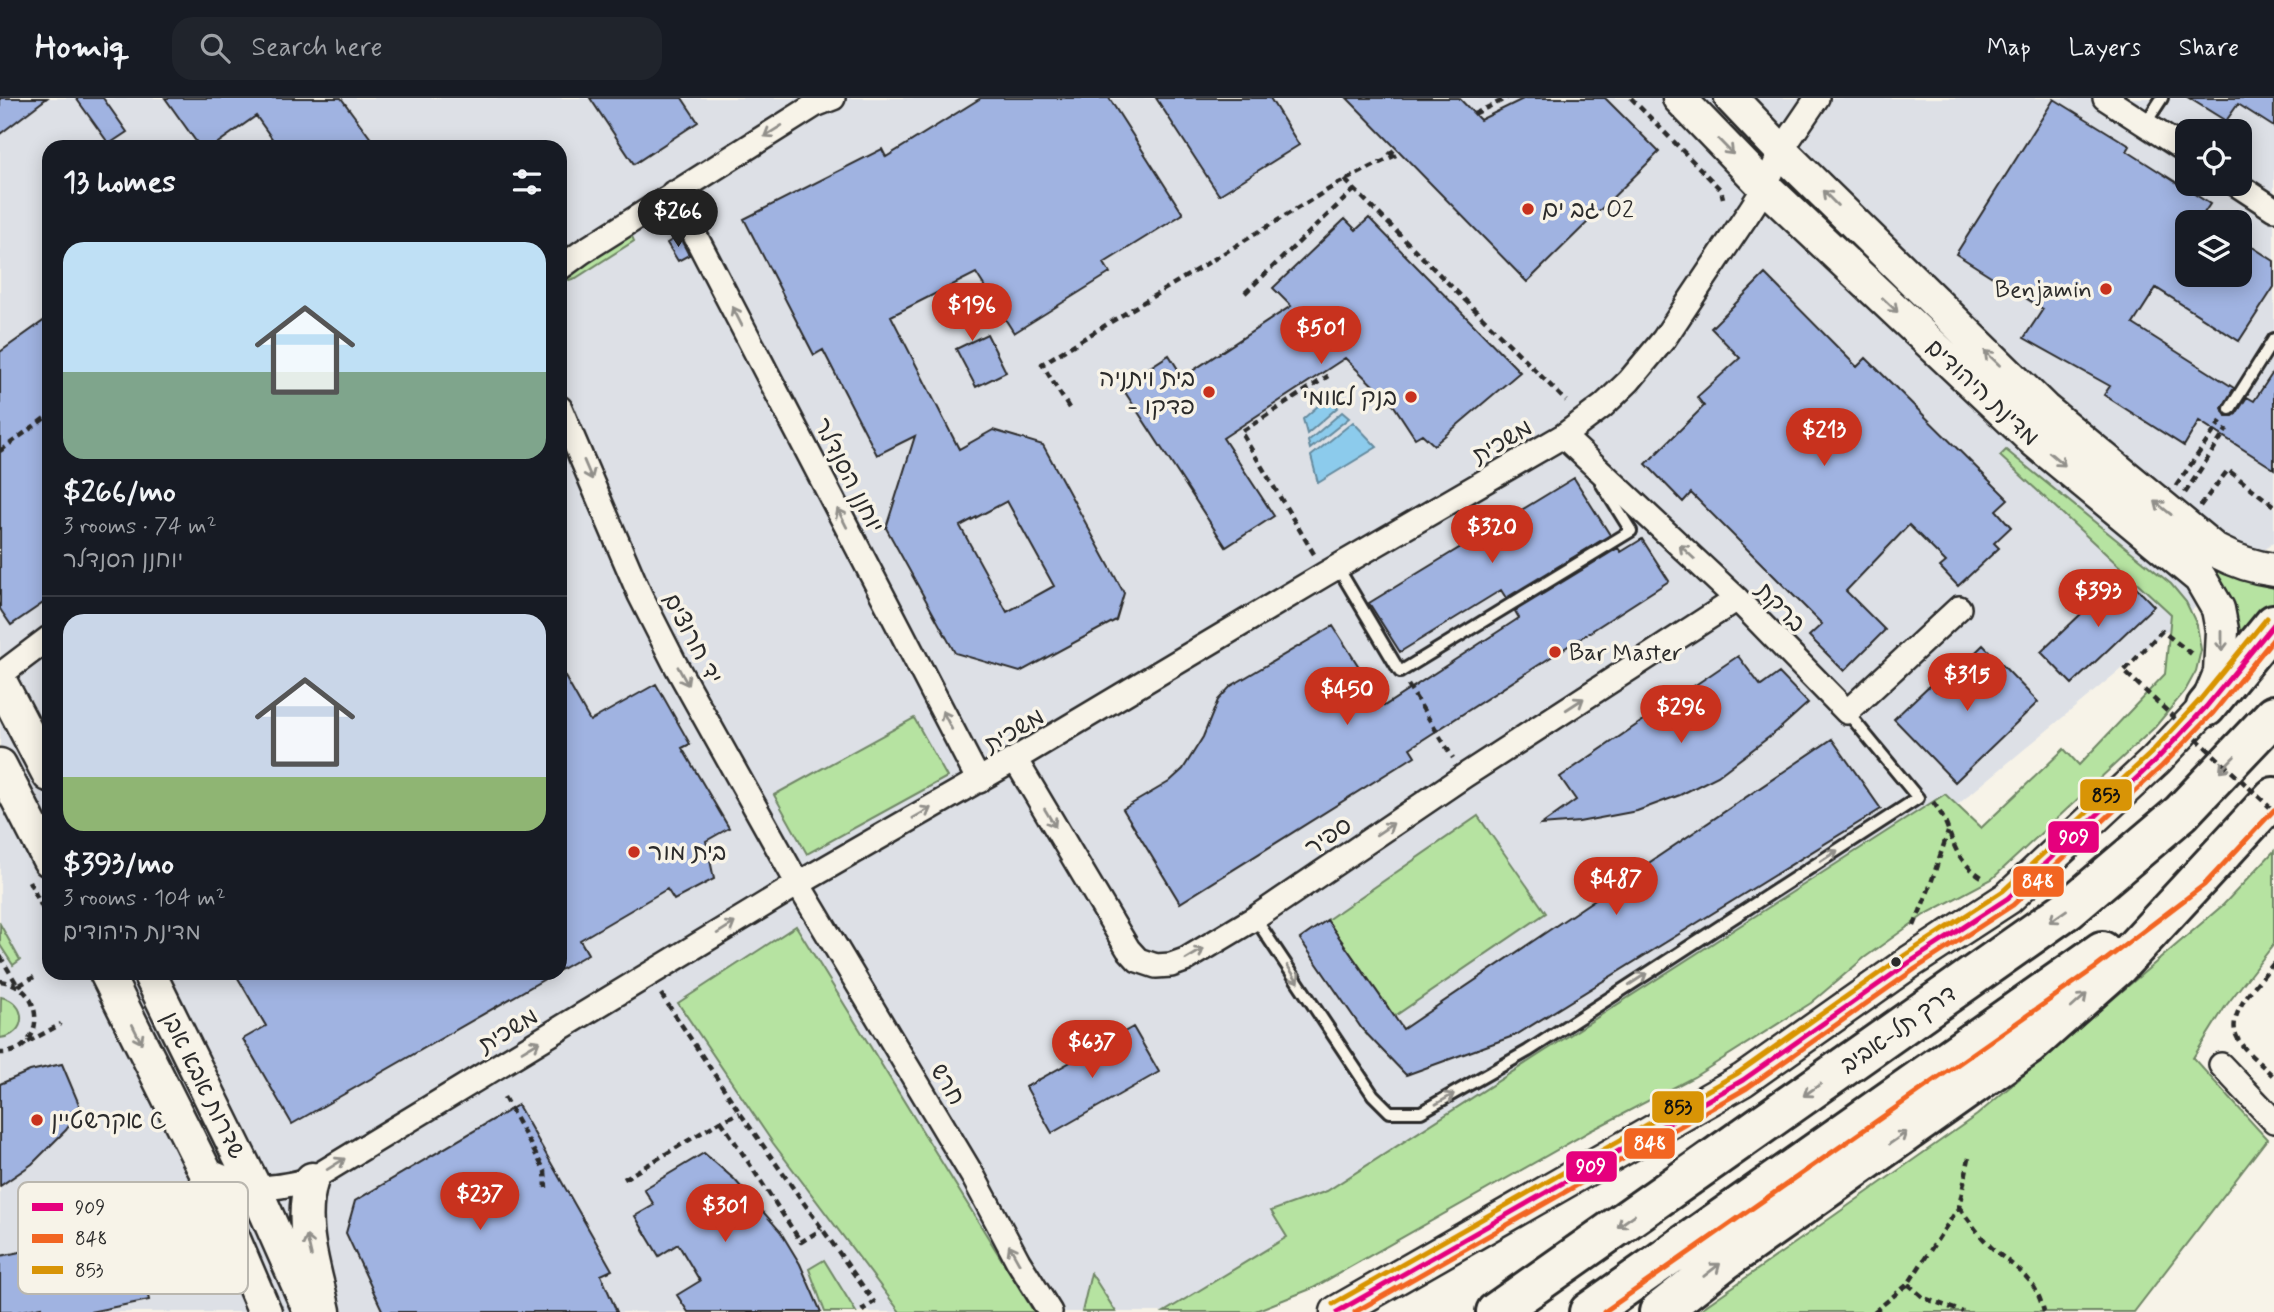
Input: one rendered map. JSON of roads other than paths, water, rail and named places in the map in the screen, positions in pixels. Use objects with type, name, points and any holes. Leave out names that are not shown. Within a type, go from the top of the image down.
[{"type":"highway","points":[[2206,707],[2274,624]]},
{"type":"highway","name":"דרך תל-אביב","points":[[1496,1312],[2068,909],[2181,813],[2274,715]]},
{"type":"highway","points":[[1658,1312],[1724,1261],[2028,1046],[2118,966],[2198,879],[2260,820],[2274,797]]},
{"type":"highway","points":[[1588,1312],[2090,961],[2198,879]]},
{"type":"street","points":[[567,263],[673,193],[815,105],[833,98]]},
{"type":"street","name":"מדינת היהודים","points":[[1679,98],[1765,187],[2031,438],[2200,578],[2218,609],[2222,631],[2220,673],[2206,707]]},
{"type":"street","name":"מדינת היהודים","points":[[1731,98],[2043,409],[2216,551],[2235,561],[2274,570]]},
{"type":"street","name":"משכית","points":[[248,1185],[255,1188],[282,1187],[312,1179],[798,884],[979,781],[1338,566],[1563,436],[1603,406],[1629,381],[1664,339],[1786,155],[1817,98]]},
{"type":"street","name":"משכית","points":[[1786,155],[1832,98]]},
{"type":"street","points":[[2105,98],[2175,144]]},
{"type":"street","name":"יוחנן הסנדלר","points":[[673,193],[979,781]]},
{"type":"street","points":[[2252,195],[2274,209]]},
{"type":"street","name":"יד חרוצים","points":[[567,424],[640,595],[674,662],[798,884]]},
{"type":"street","name":"ברקת","points":[[1563,436],[1737,599],[1847,712]]},
{"type":"street","name":"ספיר","points":[[1015,759],[1128,949],[1139,960],[1156,966],[1171,965],[1185,960],[1255,918],[1464,776],[1737,599]]},
{"type":"street","points":[[1847,712],[1959,608]]},
{"type":"street","points":[[0,675],[42,643]]},
{"type":"street","points":[[0,681],[42,762]]},
{"type":"street","name":"דרך תל-אביב","points":[[1312,1312],[1346,1307],[1743,1080],[1910,962],[2008,898],[2156,760],[2206,707]]},
{"type":"street","points":[[0,765],[42,846]]},
{"type":"street","name":"חרש","points":[[798,884],[974,1178],[1018,1261],[1051,1312]]},
{"type":"street","name":"שדרות אבא אבן","points":[[110,980],[210,1182]]},
{"type":"street","name":"שדרות אבא אבן","points":[[152,980],[255,1188],[310,1312]]},
{"type":"street","points":[[2221,1065],[2274,1121]]},
{"type":"street","name":"משכית","points":[[204,1169],[239,1182]]},
{"type":"street","points":[[312,1179],[305,1204],[306,1231],[324,1312]]},
{"type":"street","name":"שדרות אבא אבן","points":[[248,1272],[265,1312]]},
{"type":"lane","points":[[2145,124],[2162,98]]},
{"type":"lane","points":[[2230,409],[2274,339]]},
{"type":"lane","points":[[1338,566],[1400,672],[1631,531],[1583,454]]},
{"type":"lane","points":[[1255,918],[1373,1095],[1390,1112],[1421,1112],[1528,1051],[1918,798],[1847,712]]},
{"type":"water","points":[[1328,397],[1338,407],[1307,434],[1303,419]]},
{"type":"water","points":[[1342,412],[1349,418],[1310,449],[1308,441]]},
{"type":"water","points":[[1353,422],[1377,447],[1318,483],[1311,456]]},
{"type":"place","name":"גב ים O2","points":[[1528,209]]},
{"type":"place","name":"Benjamin","points":[[2106,289]]},
{"type":"place","name":"בית ויתניה - פדקו","points":[[1209,392]]},
{"type":"place","name":"בנק לאומי","points":[[1411,397]]},
{"type":"place","name":"Bar Master","points":[[1555,652]]},
{"type":"place","name":"בית מור","points":[[634,852]]},
{"type":"place","name":"אקרשטיין C","points":[[37,1120]]}]
